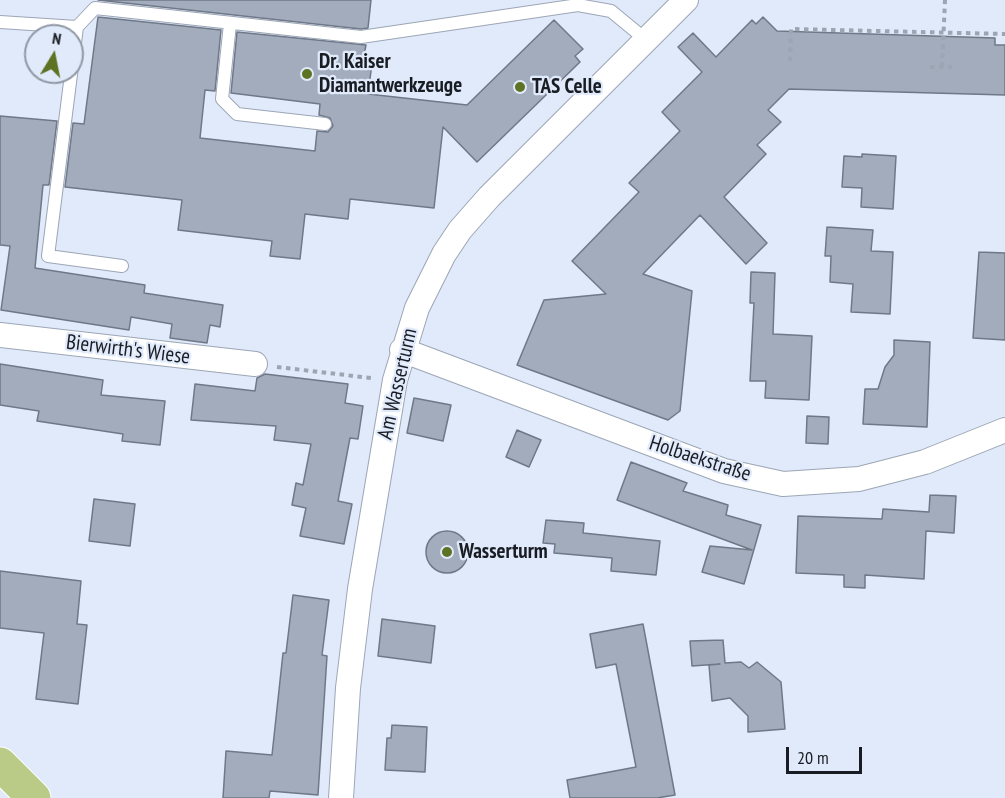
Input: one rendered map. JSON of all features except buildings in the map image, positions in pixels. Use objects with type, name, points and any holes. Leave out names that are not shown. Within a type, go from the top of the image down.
[{"type":"main road","points":[[0,765],[34,798]]},
{"type":"street","name":"Am Wasserturm","points":[[341,798],[348,688],[360,589],[394,380],[402,350],[435,269],[460,230],[512,173],[686,0]]},
{"type":"street","name":"Bierwirth's Wiese","points":[[0,335],[255,364]]},
{"type":"street","name":"Holbaekstraße","points":[[402,350],[724,471],[783,484],[859,479],[925,462],[1005,430]]},
{"type":"lane","points":[[80,24],[95,8],[361,37],[578,5],[611,11],[645,39]]},
{"type":"lane","points":[[0,22],[31,24]]},
{"type":"lane","points":[[230,24],[222,99],[237,114],[325,124]]},
{"type":"lane","points":[[71,84],[48,256],[122,266]]},
{"type":"path","points":[[942,67],[945,0]]},
{"type":"path","points":[[790,61],[791,28],[1005,34]]},
{"type":"path","points":[[930,67],[952,67]]},
{"type":"path","points":[[255,364],[394,380]]},
{"type":"place","name":"Dr. Kaiser Diamantwerkzeuge","points":[[307,74]]},
{"type":"place","name":"TAS Celle","points":[[520,87]]},
{"type":"place","name":"Wasserturm","points":[[447,552]]}]
